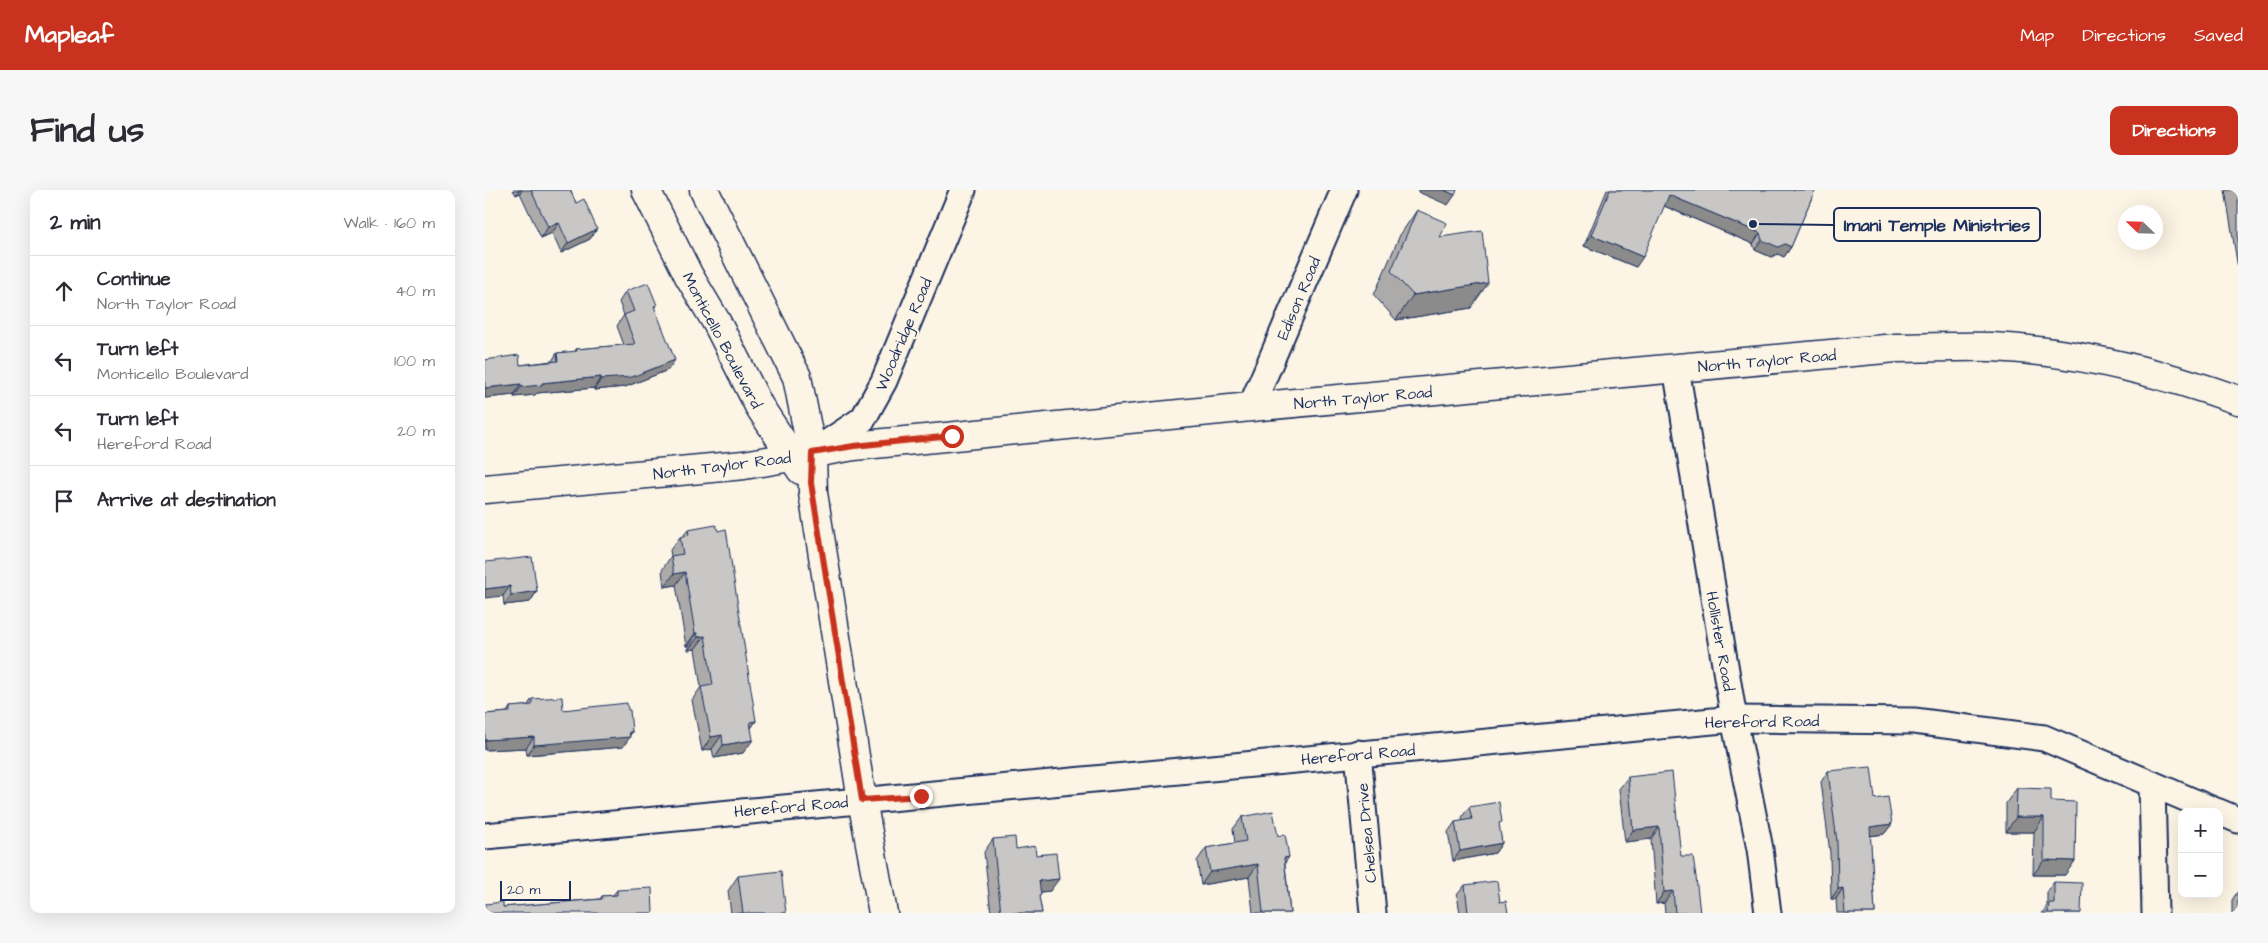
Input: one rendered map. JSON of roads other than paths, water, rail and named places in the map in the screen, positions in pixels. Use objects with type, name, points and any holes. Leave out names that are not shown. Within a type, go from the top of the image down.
[{"type":"street","name":"Monticello Boulevard","points":[[646,190],[689,276],[717,323],[759,406],[801,455]]},
{"type":"street","points":[[704,190],[797,377],[801,455],[811,483],[862,800],[883,913]]},
{"type":"street","name":"Woodridge Road","points":[[801,455],[863,419],[884,381],[963,190]]},
{"type":"street","name":"Edison Road","points":[[1251,406],[1344,190]]},
{"type":"street","name":"North Taylor Road","points":[[485,489],[744,464],[854,446],[1251,406],[1896,348],[1992,347],[2057,353],[2094,359],[2177,380],[2238,400]]},
{"type":"street","name":"Hollister Road","points":[[1675,368],[1734,719],[1760,849],[1768,913]]},
{"type":"street","name":"Hereford Road","points":[[485,836],[1734,719],[1914,721],[2044,738],[2209,808]]},
{"type":"street","name":"Chelsea Drive","points":[[1358,754],[1373,913]]},
{"type":"street","points":[[2152,784],[2155,913]]},
{"type":"street","name":"Hereford Road","points":[[2223,814],[2238,820]]},
{"type":"place","name":"Imani Temple Ministries","points":[[1753,224]]}]
